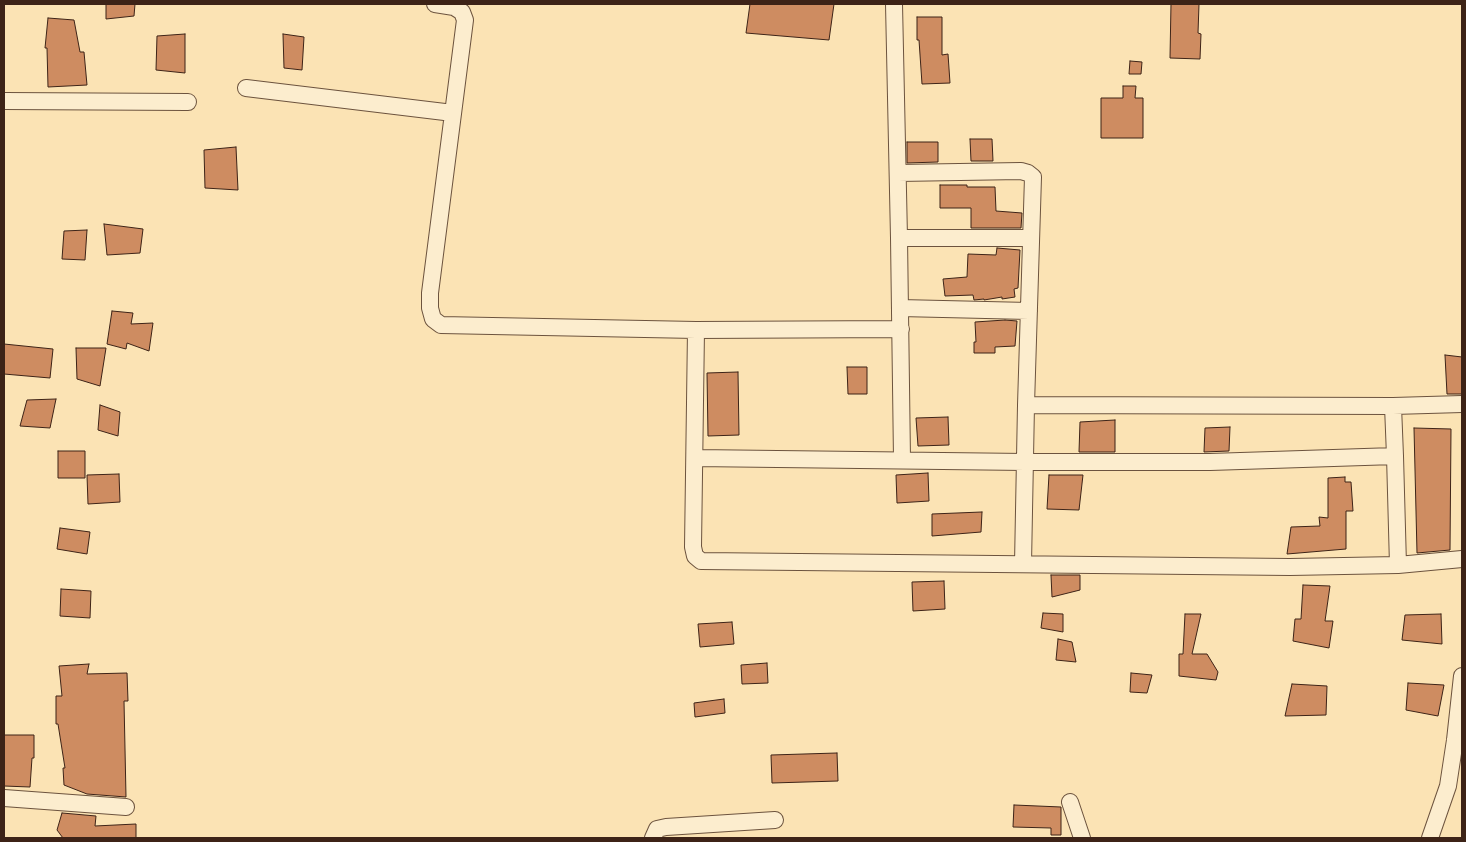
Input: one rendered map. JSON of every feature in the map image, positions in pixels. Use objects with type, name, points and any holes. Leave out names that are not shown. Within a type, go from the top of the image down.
[{"type":"street","points":[[435,4],[454,7],[462,12],[465,20],[430,293],[430,308],[433,319],[441,325],[696,330],[901,328]]},
{"type":"street","points":[[894,4],[902,459]]},
{"type":"street","points":[[246,88],[453,114]]},
{"type":"street","points":[[4,101],[188,102]]},
{"type":"street","points":[[898,172],[1022,171],[1033,177],[1028,311],[1023,564]]},
{"type":"street","points":[[899,238],[1031,238]]},
{"type":"street","points":[[900,308],[1028,311]]},
{"type":"street","points":[[696,330],[693,547],[694,556],[701,561],[1290,567],[1398,565],[1462,559]]},
{"type":"street","points":[[1026,405],[1393,406],[1462,404]]},
{"type":"street","points":[[1393,406],[1398,565]]},
{"type":"street","points":[[695,458],[1210,462],[1395,456]]},
{"type":"street","points":[[1430,838],[1448,786],[1462,676]]},
{"type":"street","points":[[4,798],[126,807]]},
{"type":"street","points":[[1070,802],[1082,838]]},
{"type":"street","points":[[653,838],[657,829],[666,826],[775,820]]},
{"type":"building","points":[[106,4],[135,4],[134,16],[106,19]]},
{"type":"building","points":[[750,4],[834,4],[829,40],[746,33]]},
{"type":"building","points":[[1171,4],[1199,4],[1198,33],[1201,34],[1200,59],[1170,58]]},
{"type":"building","points":[[917,17],[942,17],[942,55],[948,54],[950,83],[922,84],[919,40],[917,40]]},
{"type":"building","points":[[48,18],[74,20],[80,52],[84,52],[87,85],[48,87],[47,48],[45,48]]},
{"type":"building","points":[[185,34],[185,73],[156,70],[157,36]]},
{"type":"building","points":[[283,34],[304,37],[302,70],[284,68]]},
{"type":"building","points":[[1130,61],[1142,62],[1141,74],[1129,74]]},
{"type":"building","points":[[1123,86],[1136,86],[1135,98],[1143,98],[1143,138],[1101,138],[1101,98],[1123,98]]},
{"type":"building","points":[[970,139],[992,139],[993,161],[971,161]]},
{"type":"building","points":[[907,142],[938,142],[938,162],[907,163]]},
{"type":"building","points":[[236,147],[238,190],[205,188],[204,150]]},
{"type":"building","points":[[940,185],[995,187],[996,211],[1022,213],[1021,228],[971,228],[971,208],[940,208]]},
{"type":"building","points":[[104,224],[143,229],[140,253],[107,255]]},
{"type":"building","points":[[87,230],[85,260],[62,259],[64,231]]},
{"type":"building","points":[[997,248],[1020,250],[1018,288],[1014,289],[1015,297],[974,300],[973,295],[945,296],[943,279],[967,277],[968,254],[996,255]]},
{"type":"building","points":[[112,311],[133,313],[131,324],[153,323],[149,351],[127,343],[126,349],[107,344]]},
{"type":"building","points":[[1017,321],[1015,346],[995,347],[995,353],[974,353],[974,342],[976,342],[975,322]]},
{"type":"building","points":[[4,344],[53,349],[50,378],[4,374]]},
{"type":"building","points":[[76,348],[106,348],[100,386],[77,379]]},
{"type":"building","points":[[1445,355],[1462,357],[1462,394],[1447,394]]},
{"type":"building","points":[[847,367],[867,367],[867,394],[848,394]]},
{"type":"building","points":[[738,372],[739,435],[708,436],[707,373]]},
{"type":"building","points":[[56,399],[50,428],[20,426],[27,400]]},
{"type":"building","points":[[100,405],[120,412],[118,436],[98,430]]},
{"type":"building","points":[[948,417],[949,445],[918,446],[916,418]]},
{"type":"building","points":[[1115,420],[1115,452],[1079,452],[1080,422]]},
{"type":"building","points":[[1230,427],[1229,451],[1204,452],[1205,428]]},
{"type":"building","points":[[1414,428],[1451,429],[1450,550],[1417,553]]},
{"type":"building","points":[[58,451],[85,451],[85,478],[58,478]]},
{"type":"building","points":[[928,473],[929,501],[897,503],[896,475]]},
{"type":"building","points":[[119,474],[120,502],[88,504],[87,475]]},
{"type":"building","points":[[1049,475],[1083,475],[1079,510],[1047,509]]},
{"type":"building","points":[[1345,477],[1345,482],[1351,482],[1353,511],[1346,511],[1346,549],[1287,554],[1291,527],[1320,526],[1319,517],[1328,518],[1328,478]]},
{"type":"building","points":[[982,512],[981,532],[932,536],[932,514]]},
{"type":"building","points":[[60,528],[90,532],[87,554],[57,549]]},
{"type":"building","points":[[1051,575],[1080,575],[1080,590],[1052,597]]},
{"type":"building","points":[[944,581],[945,609],[913,611],[912,582]]},
{"type":"building","points":[[1303,585],[1330,586],[1325,621],[1333,621],[1329,648],[1293,641],[1295,619],[1301,619]]},
{"type":"building","points":[[61,589],[91,591],[90,618],[60,616]]},
{"type":"building","points":[[1043,613],[1063,614],[1063,632],[1041,628]]},
{"type":"building","points":[[1185,614],[1201,614],[1192,654],[1207,654],[1218,672],[1216,680],[1179,676],[1179,654],[1183,654]]},
{"type":"building","points":[[1441,614],[1442,644],[1402,640],[1405,615]]},
{"type":"building","points":[[732,622],[734,644],[700,647],[698,624]]},
{"type":"building","points":[[1058,639],[1072,642],[1076,662],[1056,660]]},
{"type":"building","points":[[767,663],[768,683],[742,684],[741,665]]},
{"type":"building","points":[[89,664],[87,674],[127,673],[128,701],[124,701],[126,797],[87,794],[64,785],[63,768],[65,768],[58,724],[56,724],[56,696],[62,696],[59,666]]},
{"type":"building","points":[[1131,673],[1152,675],[1147,693],[1130,692]]},
{"type":"building","points":[[1408,683],[1444,685],[1438,716],[1406,710]]},
{"type":"building","points":[[1292,684],[1327,686],[1326,715],[1285,716]]},
{"type":"building","points":[[724,699],[725,713],[695,717],[694,703]]},
{"type":"building","points":[[4,735],[34,735],[34,758],[32,758],[30,787],[4,786]]},
{"type":"building","points":[[837,753],[838,781],[772,783],[771,755]]},
{"type":"building","points":[[1014,805],[1061,807],[1061,835],[1051,835],[1051,828],[1013,827]]},
{"type":"building","points":[[62,813],[96,816],[95,826],[136,824],[136,838],[63,838],[57,830]]}]
